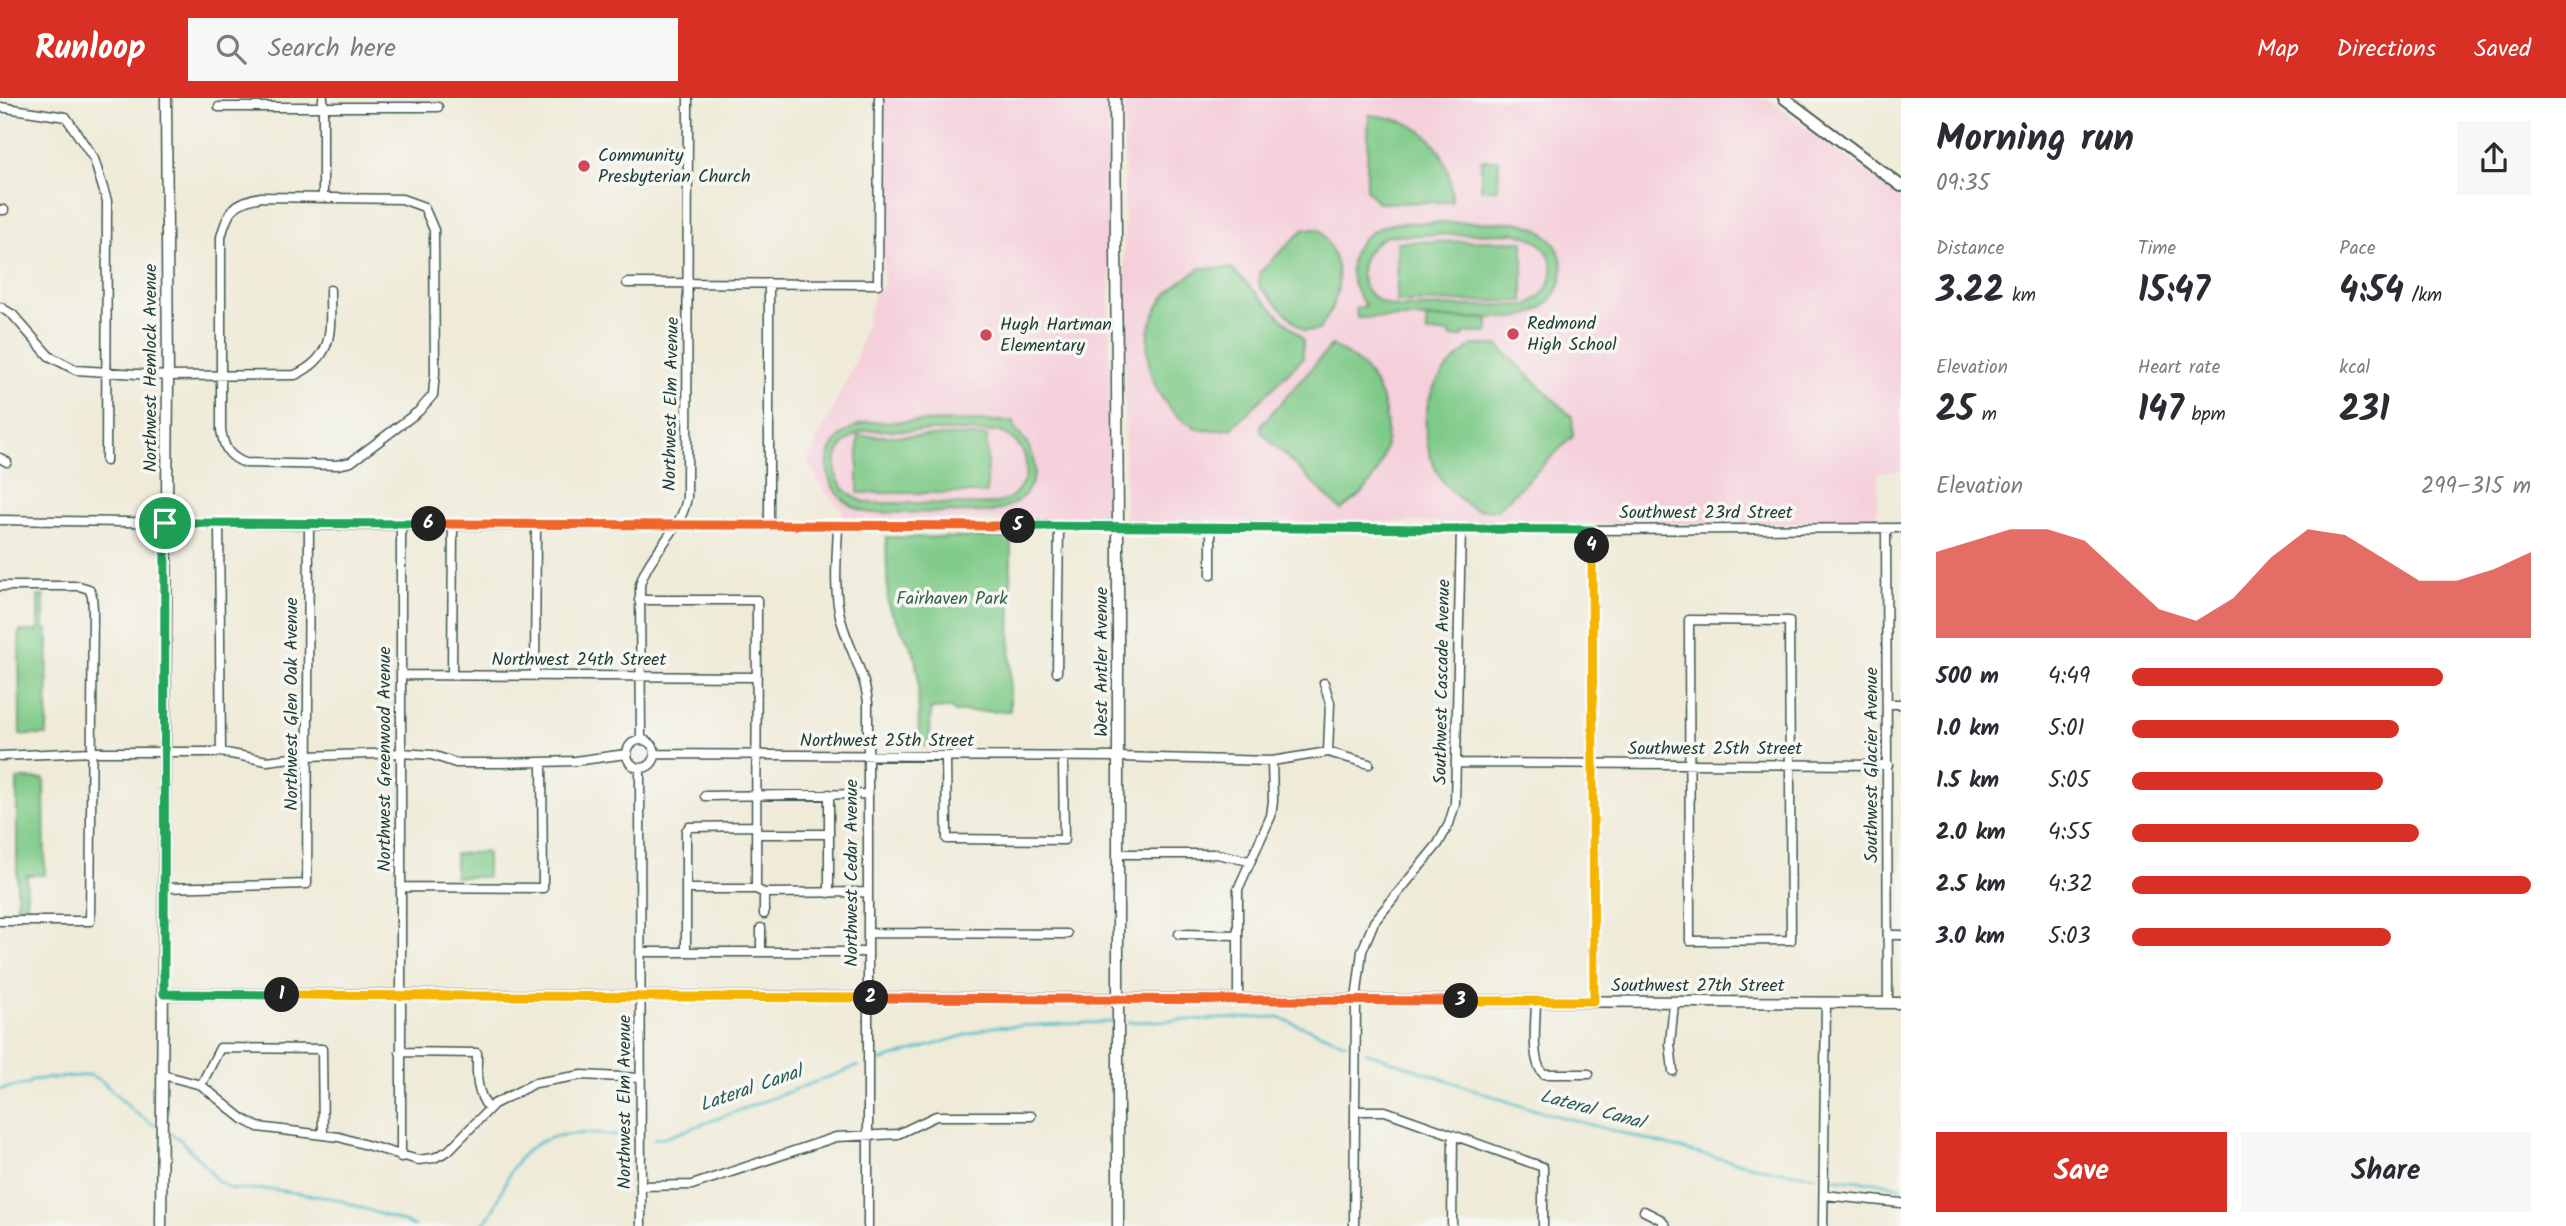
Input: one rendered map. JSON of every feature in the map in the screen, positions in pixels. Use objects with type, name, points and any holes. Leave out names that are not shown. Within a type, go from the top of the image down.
[{"type":"main road","points":[[1784,98],[1901,186]]},
{"type":"street","name":"Northwest Hemlock Avenue","points":[[161,1226],[168,376],[166,98]]},
{"type":"street","points":[[323,98],[323,197]]},
{"type":"street","name":"Northwest Elm Avenue","points":[[641,740],[639,600],[644,573],[677,525],[687,498],[688,98]]},
{"type":"street","points":[[627,283],[878,284],[878,98]]},
{"type":"street","name":"West Antler Avenue","points":[[1115,98],[1118,1226]]},
{"type":"street","points":[[0,107],[66,117],[94,159],[107,201],[106,461]]},
{"type":"street","points":[[219,107],[438,107]]},
{"type":"street","points":[[261,197],[402,198],[424,206],[434,230],[435,373],[433,394],[419,411],[351,463],[245,463],[234,459],[225,448],[221,430],[222,375],[221,237],[232,209],[245,200],[261,197]]},
{"type":"street","points":[[769,283],[769,526]]},
{"type":"street","points":[[0,307],[13,315],[49,356],[76,370],[168,376],[295,375],[322,357],[330,333],[330,290]]},
{"type":"street","name":"Southwest 23rd Street","points":[[0,520],[309,525],[401,523],[1592,530],[1901,528]]},
{"type":"street","name":"Northwest Greenwood Avenue","points":[[401,523],[401,1157]]},
{"type":"street","points":[[219,524],[221,752]]},
{"type":"street","points":[[452,675],[453,524]]},
{"type":"street","name":"Northwest Glen Oak Avenue","points":[[163,887],[307,884],[309,525]]},
{"type":"street","points":[[535,675],[536,525]]},
{"type":"street","name":"Northwest Cedar Avenue","points":[[838,526],[837,598],[841,620],[866,686],[869,1226]]},
{"type":"street","points":[[1057,672],[1059,526]]},
{"type":"street","points":[[1211,527],[1211,575]]},
{"type":"street","name":"Southwest Glacier Avenue","points":[[1886,528],[1888,1003]]},
{"type":"street","name":"Southwest Cascade Avenue","points":[[1354,1226],[1356,1000],[1362,951],[1374,922],[1438,844],[1449,824],[1455,804],[1458,763],[1461,529]]},
{"type":"street","points":[[1592,530],[1594,1001]]},
{"type":"street","points":[[0,586],[67,585],[89,589],[93,609],[90,921],[0,920]]},
{"type":"street","points":[[639,600],[757,600],[756,830],[764,914]]},
{"type":"street","points":[[1689,620],[1789,621],[1791,940],[1690,941],[1690,765],[1689,620]]},
{"type":"street","name":"Northwest 24th Street","points":[[401,675],[756,677]]},
{"type":"street","points":[[1324,683],[1330,703],[1328,752]]},
{"type":"street","points":[[1888,704],[1901,704]]},
{"type":"street","points":[[641,740],[649,743],[655,754],[649,766],[640,769],[632,766],[626,754],[632,743],[641,740]]},
{"type":"street","points":[[0,756],[92,752],[221,752],[267,761],[307,756],[401,753],[432,755],[456,763],[542,763],[626,754]]},
{"type":"street","points":[[1118,757],[1272,761],[1328,752],[1369,764]]},
{"type":"street","name":"Northwest 25th Street","points":[[655,754],[1118,757]]},
{"type":"street","points":[[946,757],[947,839],[1065,839],[1063,757]]},
{"type":"street","points":[[1238,999],[1238,890],[1271,816],[1272,761]]},
{"type":"street","points":[[401,887],[543,888],[542,763]]},
{"type":"street","name":"Southwest 25th Street","points":[[1458,763],[1888,765]]},
{"type":"street","name":"Northwest Elm Avenue","points":[[640,769],[641,1226]]},
{"type":"street","points":[[705,796],[868,793]]},
{"type":"street","points":[[829,794],[829,893]]},
{"type":"street","points":[[687,952],[686,831],[689,827],[829,834]]},
{"type":"street","points":[[1118,854],[1217,854],[1249,861]]},
{"type":"street","points":[[686,890],[868,892]]},
{"type":"street","points":[[761,928],[761,953]]},
{"type":"street","points":[[868,933],[1067,934]]},
{"type":"street","points":[[1180,934],[1238,935]]},
{"type":"street","points":[[1888,935],[1901,935]]},
{"type":"street","points":[[640,952],[867,953]]},
{"type":"street","name":"Southwest 27th Street","points":[[164,994],[1901,1003]]},
{"type":"street","points":[[1536,1001],[1535,1058],[1538,1068],[1544,1074],[1589,1074]]},
{"type":"street","points":[[1673,1070],[1670,1044],[1674,1003]]},
{"type":"street","points":[[1823,1226],[1826,1003]]},
{"type":"street","points":[[201,1084],[220,1048],[322,1049],[323,1135]]},
{"type":"street","points":[[400,1052],[477,1053],[477,1087],[489,1109]]},
{"type":"street","points":[[163,1075],[201,1084],[258,1128],[323,1135],[418,1160],[434,1158],[448,1152],[489,1109],[510,1094],[534,1083],[582,1074],[640,1078]]},
{"type":"street","points":[[1355,1111],[1385,1111],[1543,1167],[1543,1226]]},
{"type":"street","points":[[641,1186],[692,1185],[836,1137],[898,1134],[936,1116],[1031,1116]]},
{"type":"street","points":[[1452,1226],[1453,1135]]},
{"type":"street","points":[[1824,1195],[1901,1203]]},
{"type":"street","points":[[1644,1211],[1660,1219],[1666,1226]]},
{"type":"shaded area","name":"Hugh Hartman Elementary","points":[[883,98],[1108,98],[1109,519],[843,519],[843,510],[825,493],[807,461],[855,363],[875,291],[881,289],[884,283]]},
{"type":"shaded area","name":"Redmond High School","points":[[1124,98],[1767,98],[1901,198],[1901,471],[1878,472],[1877,524],[1129,521],[1125,516]]},
{"type":"green space","points":[[1369,115],[1405,123],[1431,139],[1446,166],[1452,202],[1378,203],[1366,189]]},
{"type":"green space","points":[[1481,160],[1499,160],[1498,190],[1481,189]]},
{"type":"green space","points":[[1514,222],[1535,228],[1550,239],[1559,253],[1563,269],[1560,285],[1551,299],[1537,311],[1516,318],[1357,318],[1356,308],[1366,306],[1352,279],[1353,254],[1368,235],[1396,223]],"holes":[[[1514,233],[1529,237],[1548,253],[1552,275],[1548,286],[1527,305],[1398,307],[1373,296],[1365,287],[1362,277],[1366,255],[1386,236]]]},
{"type":"green space","points":[[1304,229],[1319,229],[1328,242],[1337,267],[1334,304],[1319,330],[1304,331],[1259,286],[1259,273]]},
{"type":"green space","points":[[1523,241],[1523,301],[1397,302],[1397,242]]},
{"type":"green space","points":[[1201,268],[1231,268],[1303,339],[1303,358],[1231,429],[1203,430],[1183,420],[1159,394],[1148,360],[1151,324],[1158,307],[1182,280]]},
{"type":"green space","points":[[1426,319],[1488,319],[1488,333],[1463,333],[1463,337],[1450,337],[1450,333],[1427,333]]},
{"type":"green space","points":[[1332,345],[1368,373],[1378,389],[1387,425],[1382,461],[1374,478],[1362,493],[1341,510],[1261,432],[1261,425]]},
{"type":"green space","points":[[1473,345],[1497,345],[1572,417],[1573,436],[1497,510],[1473,508],[1458,497],[1438,474],[1428,444],[1426,412],[1436,383],[1453,362]]},
{"type":"green space","points":[[1014,421],[1015,429],[1026,441],[1032,454],[1033,479],[1019,500],[991,512],[870,513],[852,506],[839,495],[831,482],[828,468],[830,454],[837,441],[849,430],[867,422]],"holes":[[[867,430],[1000,432],[1021,448],[1026,470],[1023,482],[1016,492],[1001,502],[870,503],[855,498],[838,479],[837,456],[843,445],[853,436]]]},
{"type":"green space","points":[[858,436],[987,436],[987,493],[858,493]]},
{"type":"green space","name":"Fairhaven Park","points":[[886,537],[1011,538],[1010,711],[955,712],[951,708],[931,709],[929,746],[919,745],[918,675],[914,652],[888,606]]},
{"type":"green space","points":[[38,596],[44,596],[44,629],[48,630],[47,735],[20,735],[19,631],[38,631]]},
{"type":"green space","points":[[17,779],[44,779],[45,875],[27,875],[27,910],[17,910]]},
{"type":"green space","points":[[487,853],[487,877],[455,877],[455,854]]},
{"type":"waterway","name":"Lateral Canal","points":[[1128,1022],[1277,1017],[1346,1043]]},
{"type":"waterway","name":"Lateral Canal","points":[[880,1061],[992,1027],[1112,1022]]},
{"type":"waterway","name":"Lateral Canal","points":[[1366,1052],[1521,1106],[1704,1155],[1767,1169],[1816,1176]]},
{"type":"waterway","name":"Lateral Canal","points":[[653,1139],[665,1138],[858,1066]]},
{"type":"waterway","name":"Lateral Canal","points":[[0,1089],[28,1084],[32,1080],[90,1075],[102,1081],[133,1111],[154,1125]]},
{"type":"waterway","name":"Lateral Canal","points":[[170,1133],[181,1140],[215,1179],[231,1189],[277,1190],[336,1199],[415,1226]]},
{"type":"waterway","name":"Lateral Canal","points":[[481,1226],[493,1210],[517,1161],[529,1149],[543,1141],[575,1134],[629,1137]]},
{"type":"waterway","name":"Lateral Canal","points":[[1828,1178],[1885,1183],[1901,1188]]},
{"type":"place","name":"Community Presbyterian Church","points":[[584,166]]},
{"type":"place","name":"Redmond High School","points":[[1513,334]]},
{"type":"place","name":"Hugh Hartman Elementary","points":[[986,335]]},
{"type":"route","points":[[165,523],[1592,530],[1594,1001],[164,994],[165,523]]}]
